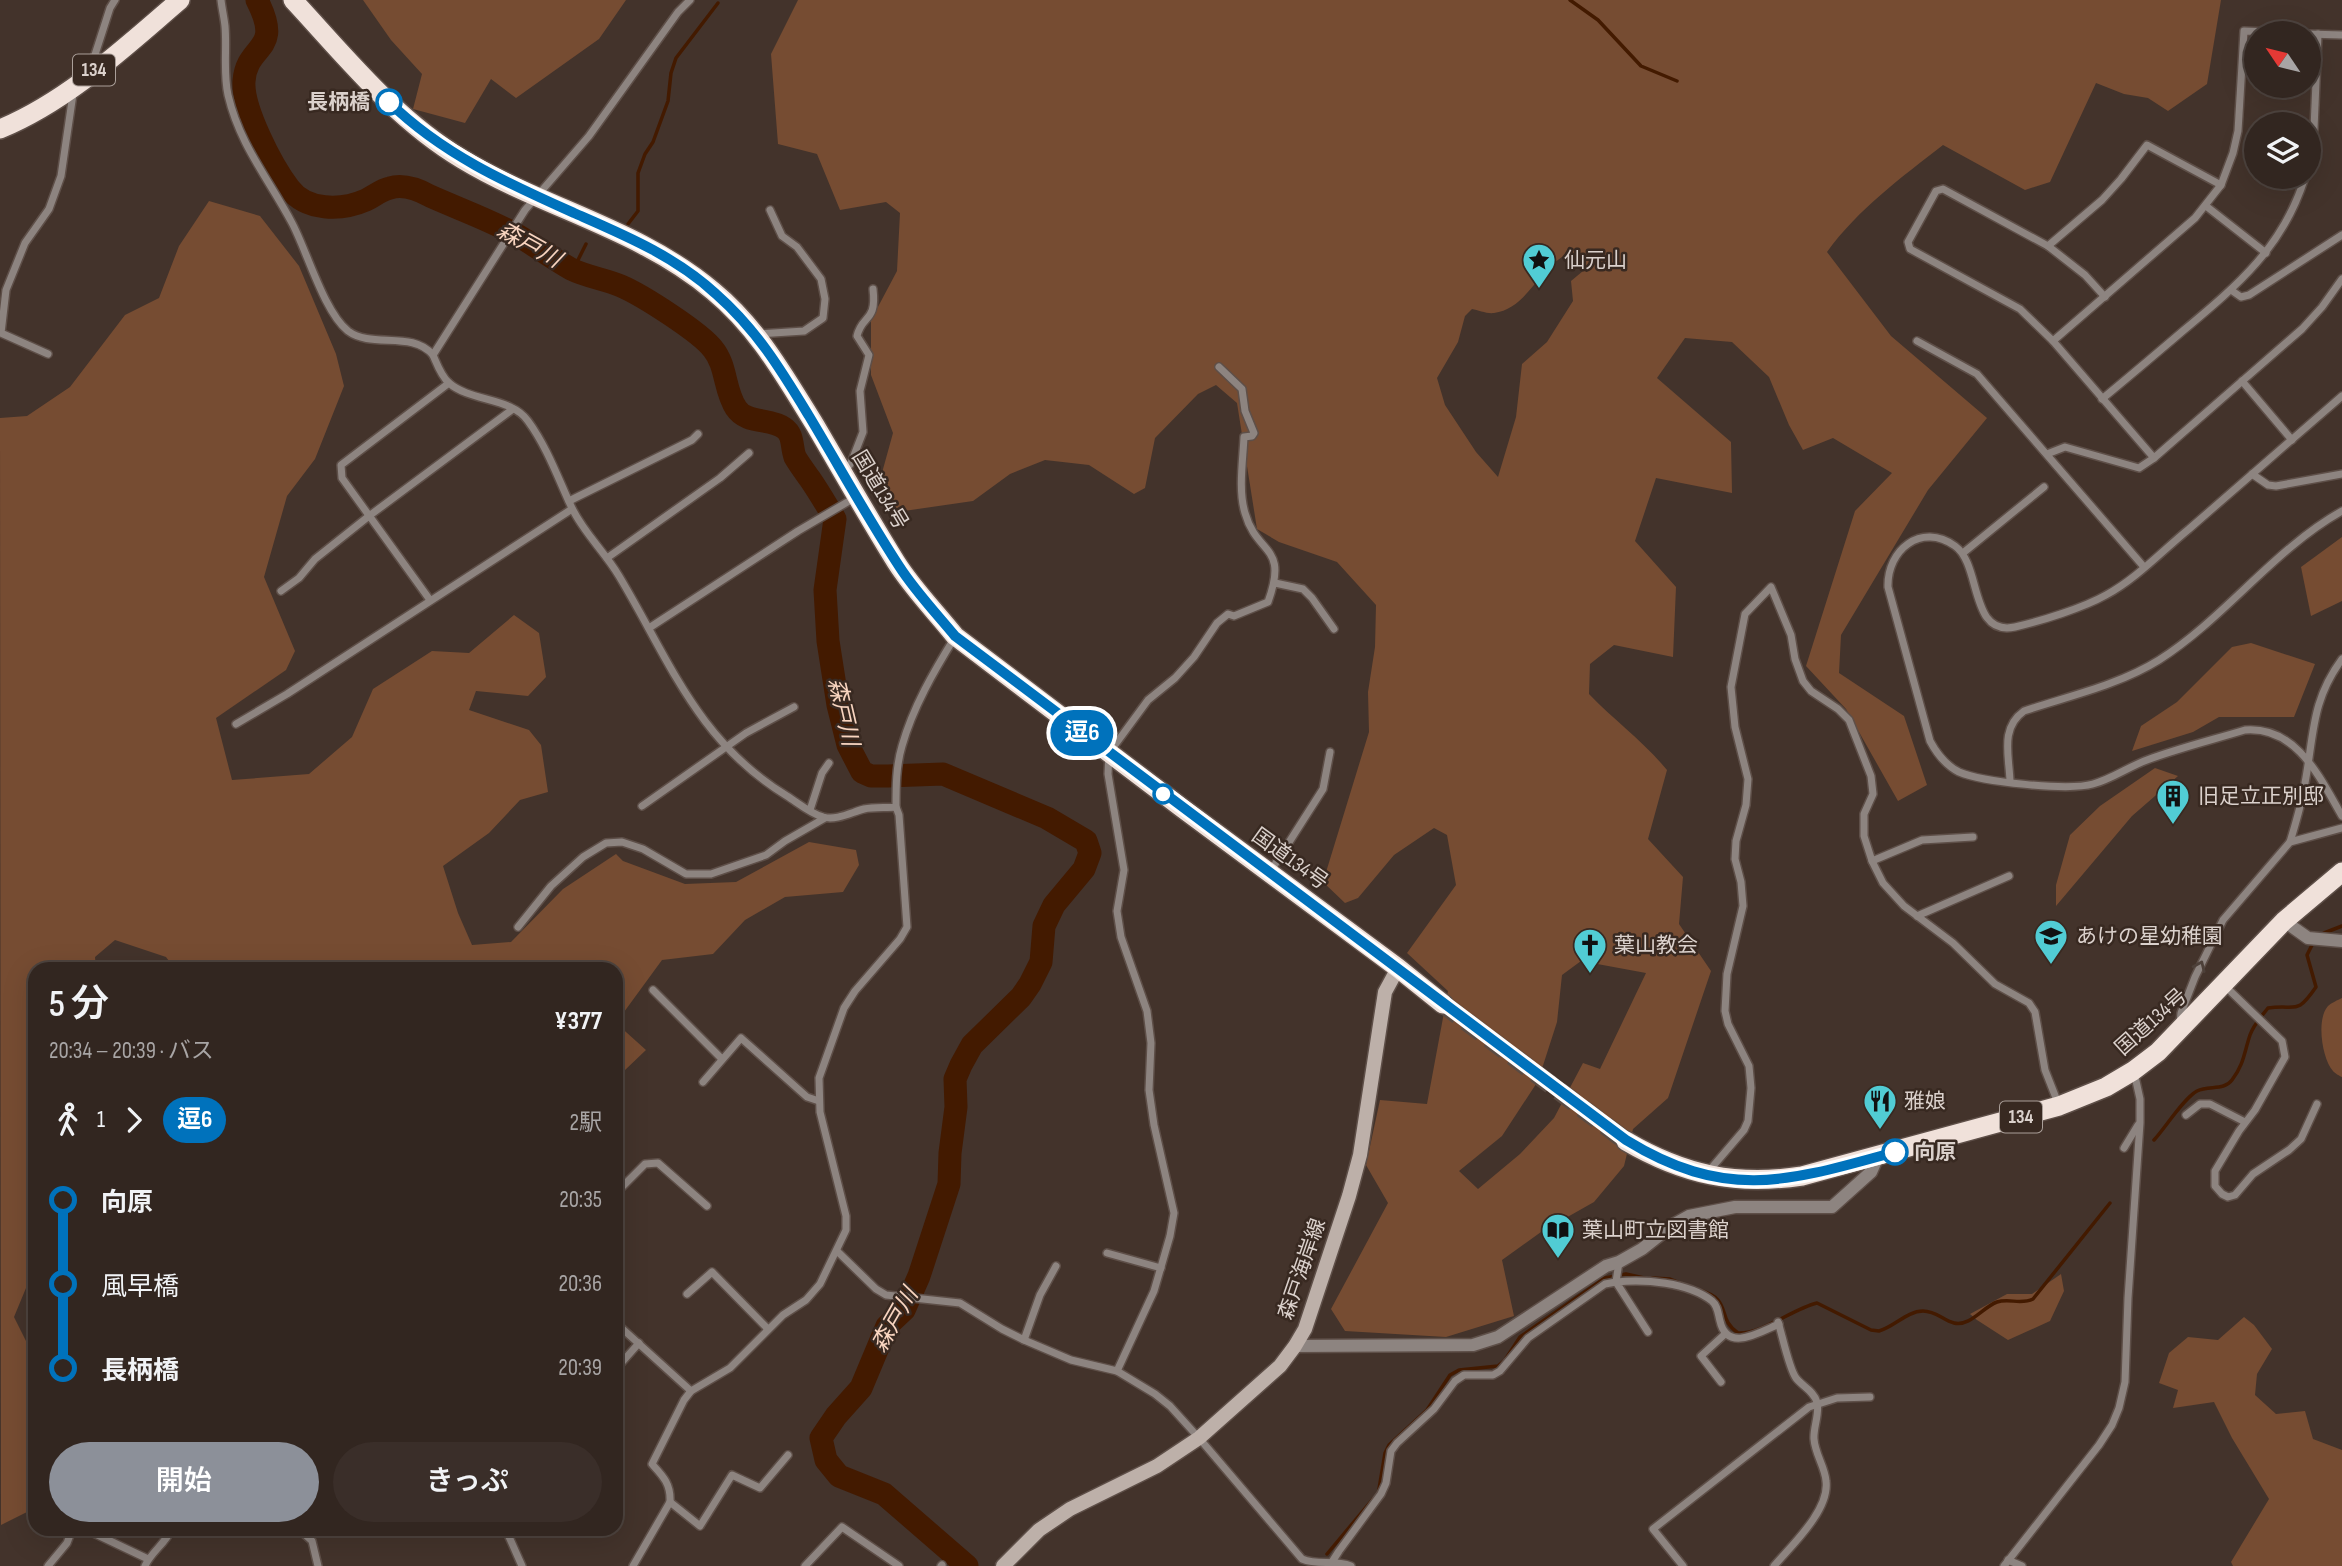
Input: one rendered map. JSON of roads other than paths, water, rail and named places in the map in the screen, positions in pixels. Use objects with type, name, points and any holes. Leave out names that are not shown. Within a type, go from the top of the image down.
[{"type":"highway","name":"134","points":[[0,128],[45,107],[180,0]]},
{"type":"highway","name":"国道134号","points":[[293,0],[366,80],[421,131],[464,160],[656,251],[692,274],[715,293],[756,334],[780,368],[910,583],[955,636],[1443,1004]]},
{"type":"highway","name":"国道134号","points":[[1626,1140],[1666,1162],[1706,1175],[1742,1181],[1774,1181],[1802,1177],[2059,1106],[2106,1087],[2158,1052],[2284,921],[2342,872]]},
{"type":"main road","name":"森戸海岸線","points":[[1003,1566],[1039,1530],[1070,1509],[1157,1466],[1199,1438],[1280,1366],[1295,1346],[1305,1329],[1352,1186],[1360,1155],[1385,992],[1398,968]]},
{"type":"street","points":[[48,354],[1,332],[6,290],[25,243],[49,209],[61,176],[81,80],[115,0]]},
{"type":"street","points":[[220,0],[225,27],[228,93],[236,121],[256,165],[292,223],[318,283],[337,318],[348,331],[360,337],[421,345],[433,355],[449,383],[473,396],[523,415],[538,437],[570,505],[607,558],[696,711],[726,747],[757,776],[824,818],[866,808],[896,807]]},
{"type":"street","points":[[433,355],[536,196],[589,136],[678,12],[690,0]]},
{"type":"street","points":[[2053,341],[2185,228],[2221,185],[2238,131],[2244,31]]},
{"type":"street","points":[[2321,34],[2342,35]]},
{"type":"street","points":[[2048,246],[2102,201],[2147,145],[2221,185]]},
{"type":"street","points":[[2105,297],[2085,275],[2048,246],[1943,189],[1936,191],[1908,242],[1910,249],[2021,309],[2053,341],[2154,458]]},
{"type":"street","points":[[2102,399],[2231,290],[2266,253],[2284,226],[2301,189]]},
{"type":"street","points":[[2206,206],[2266,253]]},
{"type":"street","points":[[756,334],[804,331],[823,318],[825,299],[821,279],[797,247],[782,236],[770,210]]},
{"type":"street","points":[[2231,290],[2241,297],[2249,295],[2342,234]]},
{"type":"street","points":[[2047,454],[2065,447],[2139,468],[2145,466],[2302,329],[2342,279]]},
{"type":"street","points":[[843,473],[851,463],[863,432],[860,391],[869,355],[857,336],[872,315],[875,305],[873,289]]},
{"type":"street","points":[[1917,341],[1977,374],[2144,567]]},
{"type":"street","points":[[1117,1371],[1154,1291],[1174,1213],[1149,1090],[1151,1043],[1147,1011],[1121,937],[1117,911],[1124,870],[1108,774],[1109,753],[1149,699],[1175,678],[1194,657],[1217,623],[1228,614],[1234,616],[1268,602],[1275,583],[1276,566],[1273,559],[1244,512],[1244,437],[1252,436],[1253,427],[1245,411],[1242,388],[1219,367]]},
{"type":"street","points":[[2242,381],[2292,440]]},
{"type":"street","points":[[430,600],[342,478],[341,465],[449,383]]},
{"type":"street","points":[[2342,396],[2144,567],[2123,584],[2089,603],[2007,628],[1992,622],[1982,610],[1970,566],[1963,553],[1945,540],[1933,537],[1918,538],[1903,546],[1893,558],[1888,573],[1888,587],[1925,727],[1936,752],[1947,765],[1960,772],[1978,778],[2074,787],[2093,784],[2157,756],[2245,730],[2258,729],[2301,751],[2342,816]]},
{"type":"street","points":[[281,591],[299,578],[315,559],[369,516],[513,409]]},
{"type":"street","points":[[236,724],[287,694],[570,505],[692,440],[698,434]]},
{"type":"street","points":[[607,558],[720,478],[749,453]]},
{"type":"street","points":[[2252,474],[2269,485],[2276,486],[2342,474]]},
{"type":"street","points":[[1963,553],[2044,487]]},
{"type":"street","points":[[649,628],[857,496]]},
{"type":"street","points":[[2010,782],[2007,737],[2015,717],[2024,711],[2125,678],[2162,659],[2312,531],[2342,511]]},
{"type":"street","points":[[1275,583],[1303,589],[1334,629]]},
{"type":"street","points":[[1706,1175],[1744,1130],[1748,1121],[1751,1088],[1749,1066],[1728,1024],[1725,1011],[1727,974],[1743,906],[1735,859],[1736,841],[1746,805],[1748,779],[1735,727],[1731,687],[1745,614],[1770,587],[1791,635],[1795,659],[1803,681],[1811,691],[1849,720],[1871,776],[1873,794],[1864,814],[1864,836],[1883,883],[1904,906],[1953,943],[1996,984],[2029,1003],[2035,1012],[2045,1070],[2059,1106]]},
{"type":"street","points":[[633,1566],[670,1502],[666,1479],[652,1464],[684,1400],[691,1391],[730,1368],[783,1315],[806,1300],[820,1284],[846,1230],[846,1216],[820,1112],[819,1078],[844,1008],[907,927],[899,815],[896,807],[897,767],[901,747],[919,702],[955,636]]},
{"type":"street","points":[[2180,1030],[2181,1013],[2217,930],[2290,842],[2305,783],[2319,701],[2328,678],[2342,659]]},
{"type":"street","points":[[642,806],[746,733],[794,707]]},
{"type":"street","points":[[1269,873],[1323,789],[1330,752]]},
{"type":"street","points":[[810,810],[822,773],[829,763]]},
{"type":"street","points":[[518,926],[551,886],[583,858],[606,844],[622,842],[643,849],[686,874],[711,874],[766,855],[824,818]]},
{"type":"street","points":[[2290,842],[2342,828]]},
{"type":"street","points":[[1872,861],[1922,840],[1973,837]]},
{"type":"street","points":[[1917,916],[2009,876]]},
{"type":"street","points":[[2284,921],[2308,938],[2342,941]]},
{"type":"street","points":[[2223,984],[2282,1041],[2285,1056],[2255,1110],[2215,1171],[2215,1185],[2222,1194],[2228,1197],[2235,1195],[2253,1174],[2301,1139],[2317,1104]]},
{"type":"street","points":[[653,990],[722,1059]]},
{"type":"street","points":[[703,1082],[741,1038],[807,1097],[819,1101]]},
{"type":"street","points":[[2022,1566],[2006,1563],[2099,1445],[2112,1425],[2125,1382],[2140,1123],[2140,1099],[2133,1071]]},
{"type":"street","points":[[2186,1115],[2200,1104],[2210,1104],[2245,1122]]},
{"type":"street","points":[[2124,1148],[2140,1123]]},
{"type":"street","points":[[1295,1346],[1485,1343],[1606,1266],[1619,1263],[1650,1244],[1681,1219],[1735,1207],[1832,1208],[1871,1172],[1878,1156]]},
{"type":"street","points":[[623,1186],[645,1164],[659,1163],[707,1206]]},
{"type":"street","points":[[837,1251],[876,1289],[891,1296],[960,1303],[1024,1340],[1071,1360],[1117,1371],[1155,1394],[1170,1406],[1199,1438],[1302,1559],[1314,1565],[1332,1562],[1351,1566]]},
{"type":"street","points":[[1107,1253],[1161,1268]]},
{"type":"street","points":[[1619,1263],[1616,1280],[1648,1332]]},
{"type":"street","points":[[1024,1340],[1040,1295],[1056,1266]]},
{"type":"street","points":[[687,1294],[712,1272],[768,1329]]},
{"type":"street","points":[[1332,1562],[1381,1494],[1386,1483],[1389,1458],[1396,1443],[1434,1409],[1455,1381],[1464,1375],[1493,1375],[1500,1371],[1528,1338],[1605,1284],[1616,1280],[1634,1280],[1673,1284],[1706,1297],[1716,1306],[1725,1334],[1738,1339],[1747,1339],[1779,1323],[1795,1377],[1812,1392],[1818,1404],[1814,1437],[1817,1456],[1826,1480],[1826,1492],[1818,1512],[1807,1528],[1774,1566]]},
{"type":"street","points":[[623,1329],[691,1391]]},
{"type":"street","points":[[1721,1382],[1700,1356],[1725,1334]]},
{"type":"street","points":[[623,1361],[639,1343]]},
{"type":"street","points":[[1684,1566],[1653,1529],[1809,1407],[1838,1398],[1870,1397]]},
{"type":"street","points":[[670,1502],[700,1525],[732,1475],[760,1488],[788,1455]]},
{"type":"street","points":[[805,1566],[842,1527],[899,1566]]},
{"type":"street","points":[[48,1566],[70,1536]]},
{"type":"street","points":[[98,1536],[146,1562],[165,1536]]},
{"type":"street","points":[[307,1536],[312,1541],[318,1566]]},
{"type":"street","points":[[509,1536],[522,1566]]},
{"type":"waterway","name":"森戸川","points":[[257,0],[264,17],[266,39],[247,68],[245,92],[253,121],[267,152],[296,196],[314,205],[335,207],[356,204],[387,189],[405,187],[496,224],[571,269],[630,291],[684,324],[718,356],[729,394],[740,413],[752,419],[778,425],[787,431],[795,457],[835,519],[825,590],[828,641],[838,705],[848,745],[862,772],[871,776],[943,774],[1047,818],[1086,841],[1090,853],[1084,869],[1054,905],[1044,926],[1041,962],[1030,984],[1021,997],[972,1045],[955,1079],[956,1107],[949,1184],[919,1276],[904,1310],[887,1326],[861,1388],[821,1438],[826,1460],[839,1476],[884,1494],[967,1566]]},
{"type":"waterway","points":[[1570,0],[1598,20],[1641,66],[1677,81]]},
{"type":"waterway","points":[[628,224],[638,211],[638,173],[668,101],[671,73],[676,58],[718,3]]},
{"type":"waterway","points":[[573,270],[586,244]]},
{"type":"waterway","points":[[2324,933],[2342,926]]},
{"type":"waterway","points":[[2154,1140],[2180,1107],[2197,1091],[2225,1086],[2232,1080],[2252,1031],[2268,1008],[2295,1007],[2309,996],[2316,987],[2307,955],[2312,945]]},
{"type":"waterway","points":[[1699,1290],[1717,1299],[1727,1321],[1738,1333],[1757,1330],[1817,1303],[1871,1330],[1885,1329],[1911,1314],[1923,1311],[1932,1312],[1954,1323],[1966,1322],[1997,1302],[2033,1299],[2110,1203]]},
{"type":"waterway","points":[[1379,1489],[1385,1453],[1389,1445],[1427,1410],[1450,1375],[1459,1370],[1498,1366],[1520,1337],[1605,1278],[1626,1274],[1644,1278]]},
{"type":"waterway","points":[[1652,1278],[1670,1279],[1685,1285]]},
{"type":"waterway","points":[[1327,1554],[1373,1499]]},
{"type":"tunnel","points":[[1443,1004],[1626,1141]]},
{"type":"place","name":"長柄橋","points":[[389,102]]},
{"type":"place","name":"仙元山","points":[[1539,290]]},
{"type":"place","name":"旧足立正別邸","points":[[2173,826]]},
{"type":"place","name":"あけの星幼稚園","points":[[2051,966]]},
{"type":"place","name":"葉山教会","points":[[1590,975]]},
{"type":"place","name":"雅娘","points":[[1880,1131]]},
{"type":"place","name":"向原","points":[[1895,1152]]},
{"type":"place","name":"葉山町立図書館","points":[[1558,1260]]}]
